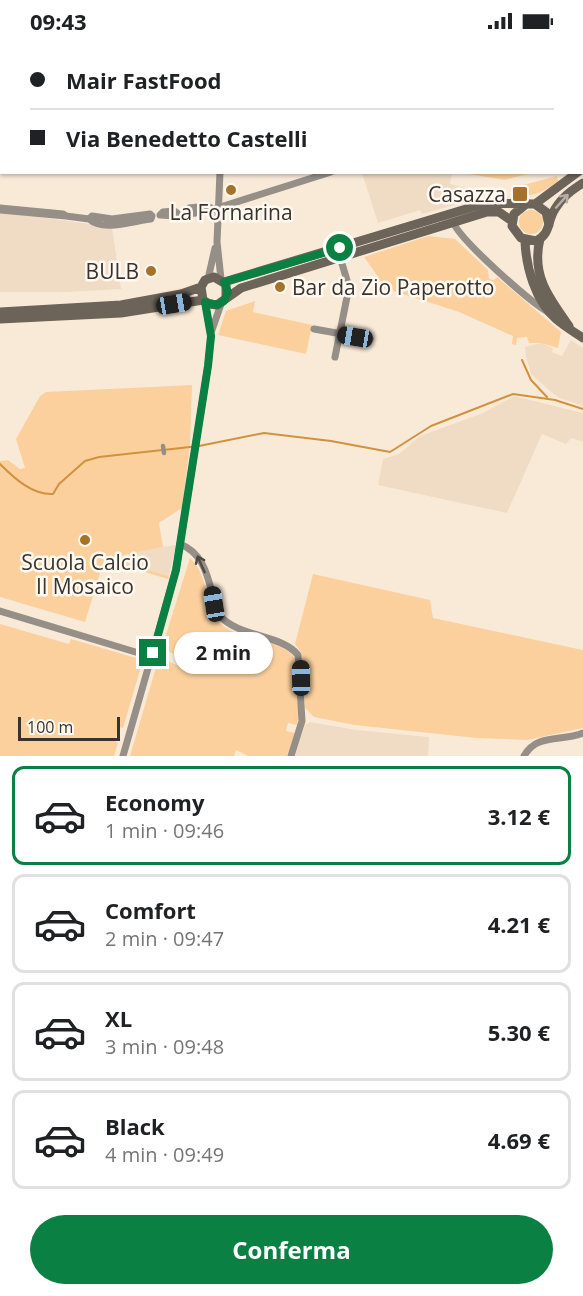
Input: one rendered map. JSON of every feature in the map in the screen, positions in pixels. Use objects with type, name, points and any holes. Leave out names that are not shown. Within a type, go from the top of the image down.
[{"type":"main road","points":[[512,221],[518,208],[530,204],[575,174]]},
{"type":"main road","points":[[573,331],[553,305],[539,277],[537,254],[540,239],[549,225],[553,211],[563,198],[583,183]]},
{"type":"main road","points":[[0,312],[121,306],[170,297],[201,287],[208,279],[223,281],[486,203],[530,204],[546,212],[549,225]]},
{"type":"main road","points":[[0,320],[121,313],[204,301],[213,305],[224,301],[241,288],[495,211],[512,221],[517,235],[525,240],[540,239]]},
{"type":"main road","points":[[525,240],[532,280],[549,312],[583,338]]},
{"type":"main road","points":[[223,281],[228,290],[224,301]]},
{"type":"main road","points":[[201,287],[204,301]]},
{"type":"street","points":[[220,174],[214,208],[223,281]]},
{"type":"street","points":[[0,209],[89,219],[92,216],[112,219],[150,214],[156,216],[163,212],[187,212],[189,208],[207,206],[214,208],[324,174]]},
{"type":"street","points":[[453,222],[480,252],[534,304],[549,312]]},
{"type":"street","points":[[208,279],[217,242]]},
{"type":"street","points":[[335,357],[349,286],[340,257]]},
{"type":"street","points":[[204,301],[211,336]]},
{"type":"street","points":[[123,756],[172,587],[195,451],[211,336],[224,301]]},
{"type":"street","points":[[314,329],[370,339]]},
{"type":"street","points":[[180,544],[193,549],[200,559],[218,614],[238,629],[288,647],[298,655],[302,721],[291,756]]},
{"type":"street","points":[[0,611],[152,657]]},
{"type":"street","points":[[524,756],[540,741],[583,733]]},
{"type":"shaded area","points":[[362,174],[452,174],[450,184],[470,189],[473,200],[422,214],[420,210],[378,223]]},
{"type":"shaded area","points":[[469,174],[526,174],[505,180]]},
{"type":"shaded area","points":[[557,176],[558,181],[546,189],[523,196],[520,186]]},
{"type":"shaded area","points":[[531,210],[540,213],[543,222],[540,231],[531,234],[522,231],[519,222],[522,213]]},
{"type":"shaded area","points":[[0,212],[112,227],[121,289],[0,292]]},
{"type":"shaded area","points":[[428,236],[455,239],[488,270],[489,279],[494,280],[497,277],[561,332],[558,348],[541,343],[529,343],[527,337],[517,338],[516,345],[512,344],[513,336],[459,312],[381,287],[379,278],[364,257]]},
{"type":"shaded area","points":[[255,301],[253,312],[312,325],[306,354],[218,335],[226,311]]},
{"type":"shaded area","points":[[571,340],[583,348],[583,406],[560,398],[551,392],[531,374],[526,357],[525,347],[541,343],[553,348],[552,352],[562,356]]},
{"type":"shaded area","points":[[192,385],[190,445],[182,508],[159,523],[163,547],[109,558],[169,576],[168,579],[104,560],[85,622],[0,597],[0,461],[8,460],[20,469],[25,468],[16,439],[40,396],[46,392]]},
{"type":"shaded area","points":[[514,396],[583,413],[583,442],[571,438],[566,444],[542,434],[507,513],[378,485],[383,459],[399,454],[420,436],[483,413]]},
{"type":"shaded area","points":[[176,545],[169,576],[108,558],[163,547]]},
{"type":"shaded area","points":[[190,558],[201,575],[212,611],[222,625],[240,634],[279,646],[294,657],[299,715],[297,725],[288,723],[286,731],[295,733],[287,756],[248,756],[236,750],[234,756],[130,756],[159,657],[183,668],[195,669],[198,661],[169,652],[167,656],[160,654]]},
{"type":"shaded area","points":[[313,574],[430,600],[433,618],[583,650],[583,728],[527,740],[477,738],[354,725],[314,717],[305,708],[302,654],[295,644]]},
{"type":"shaded area","points":[[0,624],[69,644],[71,639],[143,660],[123,728],[119,727],[114,756],[0,756]]},
{"type":"shaded area","points":[[310,722],[357,730],[429,737],[428,756],[295,756],[305,725]]},
{"type":"waterway","points":[[522,360],[531,380],[547,397]]},
{"type":"waterway","points":[[0,464],[31,489],[53,494],[59,484],[85,461],[99,457],[199,446],[264,433],[331,441],[390,452],[431,426],[513,394],[555,400],[583,409]]},
{"type":"place","name":"La Fornarina","points":[[231,190]]},
{"type":"place","name":"Casazza","points":[[520,194]]},
{"type":"place","name":"BULB","points":[[151,271]]},
{"type":"place","name":"Bar da Zio Paperotto","points":[[280,287]]},
{"type":"place","name":"Scuola Calcio Il Mosaico","points":[[85,540]]},
{"type":"route","points":[[153,653],[176,570],[208,366],[211,336],[210,319],[205,302],[217,305],[224,301],[228,292],[224,282],[340,248]]}]
